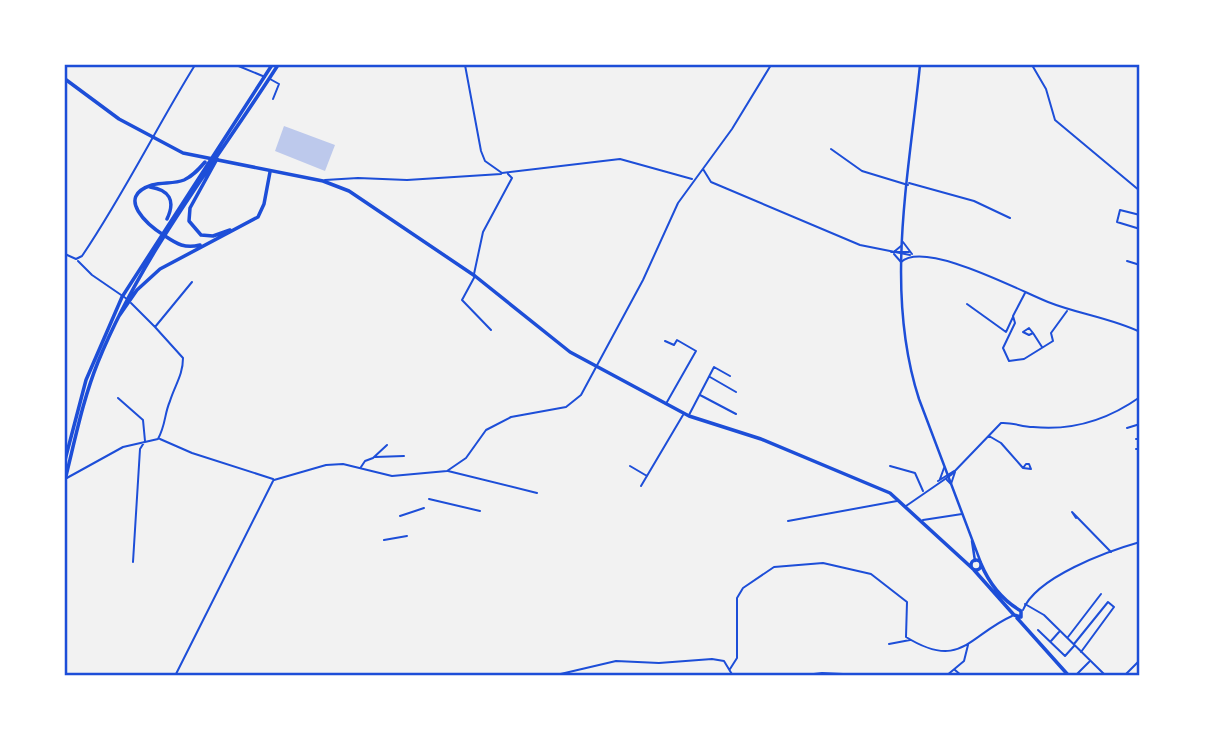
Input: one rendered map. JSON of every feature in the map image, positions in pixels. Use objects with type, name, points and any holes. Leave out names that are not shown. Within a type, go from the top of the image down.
[{"type":"main road","points":[[269,74],[272,65]]},
{"type":"main road","points":[[65,460],[100,343],[157,243],[269,74],[278,65]]},
{"type":"main road","points":[[920,65],[901,262],[901,318],[910,372],[981,564],[991,584],[1069,676]]},
{"type":"main road","points":[[65,79],[102,108],[189,155],[323,181],[349,191],[474,276],[570,352],[598,368],[686,415],[761,439],[829,470],[880,488],[899,500],[960,555],[1009,607],[1022,613],[1027,628]]},
{"type":"main road","points":[[214,156],[206,168],[190,208],[191,226],[197,233],[207,236],[242,226]]},
{"type":"main road","points":[[206,168],[179,182],[142,191],[136,205],[145,223],[187,247],[215,239]]},
{"type":"main road","points":[[65,480],[82,402],[117,314],[147,278],[175,259],[258,217],[270,172]]},
{"type":"main road","points":[[150,187],[163,189],[171,199],[168,226]]},
{"type":"main road","points":[[970,534],[973,569]]},
{"type":"main road","points":[[960,555],[981,564]]},
{"type":"main road","points":[[973,569],[980,569],[981,564]]},
{"type":"main road","points":[[1016,616],[1022,613]]},
{"type":"street","points":[[65,254],[76,259],[82,256],[116,208],[152,137],[195,65]]},
{"type":"street","points":[[236,65],[278,82],[279,87],[273,99]]},
{"type":"street","points":[[465,65],[481,152],[485,161],[502,173]]},
{"type":"street","points":[[447,471],[466,458],[486,430],[511,417],[543,414],[566,407],[581,395],[598,368],[618,323],[643,280],[662,232],[693,179],[732,129],[771,65]]},
{"type":"street","points":[[1032,65],[1045,89],[1055,120],[1140,191]]},
{"type":"street","points":[[831,149],[862,171],[974,201],[1010,218]]},
{"type":"street","points":[[323,181],[349,178],[416,180],[506,173],[620,159],[693,179]]},
{"type":"street","points":[[702,168],[711,182],[729,187],[772,210],[860,245],[938,258],[1068,309],[1140,332]]},
{"type":"street","points":[[491,330],[462,300],[474,276],[483,232],[512,178],[506,173]]},
{"type":"street","points":[[1140,215],[1120,210],[1117,222],[1140,229]]},
{"type":"street","points":[[894,252],[903,241],[911,254]]},
{"type":"street","points":[[894,252],[901,262],[911,254]]},
{"type":"street","points":[[78,261],[92,275],[125,298],[183,358],[180,380],[168,404],[166,423],[158,439]]},
{"type":"street","points":[[1127,261],[1140,265]]},
{"type":"street","points":[[155,327],[192,282]]},
{"type":"street","points":[[967,304],[1006,332],[1026,292]]},
{"type":"street","points":[[1013,316],[1015,323],[1003,348],[1006,358],[1017,362],[1053,341],[1051,333],[1068,309]]},
{"type":"street","points":[[1033,333],[1043,348]]},
{"type":"street","points":[[665,341],[674,345],[677,340],[696,351],[665,405]]},
{"type":"street","points":[[641,486],[714,367],[730,376]]},
{"type":"street","points":[[708,376],[736,392]]},
{"type":"street","points":[[699,394],[736,414]]},
{"type":"street","points":[[906,506],[948,476],[1004,422],[1038,428],[1099,421],[1140,397]]},
{"type":"street","points":[[118,398],[142,418],[145,441],[141,449],[134,562]]},
{"type":"street","points":[[1127,428],[1140,424]]},
{"type":"street","points":[[988,435],[1001,443],[1023,468]]},
{"type":"street","points":[[65,480],[113,452],[158,439],[274,480],[326,465],[361,468],[392,476],[447,471],[537,493]]},
{"type":"street","points":[[361,468],[365,461],[387,445]]},
{"type":"street","points":[[374,457],[404,456]]},
{"type":"street","points":[[942,480],[944,464],[956,469]]},
{"type":"street","points":[[630,466],[647,476]]},
{"type":"street","points":[[890,466],[915,473],[923,492]]},
{"type":"street","points":[[942,480],[951,484],[956,469]]},
{"type":"street","points":[[175,676],[274,480]]},
{"type":"street","points":[[429,499],[480,511]]},
{"type":"street","points":[[788,521],[899,500]]},
{"type":"street","points":[[400,516],[424,508]]},
{"type":"street","points":[[922,521],[962,514]]},
{"type":"street","points":[[1076,518],[1111,552]]},
{"type":"street","points":[[384,540],[407,536]]},
{"type":"street","points":[[1022,613],[1026,606],[1060,576],[1111,552],[1140,542]]},
{"type":"street","points":[[730,670],[737,658],[736,603],[740,593],[774,567],[792,564],[823,564],[876,576],[907,602],[904,632],[911,640]]},
{"type":"street","points":[[1068,638],[1101,594]]},
{"type":"street","points":[[1038,630],[1065,656],[1108,602],[1114,607],[1081,652]]},
{"type":"street","points":[[1006,619],[1009,607],[1026,606],[1044,615],[1106,676]]},
{"type":"street","points":[[888,644],[911,640],[948,652],[968,644],[1006,619],[1016,616]]},
{"type":"street","points":[[1050,642],[1060,631]]},
{"type":"street","points":[[946,676],[964,661],[968,644]]},
{"type":"street","points":[[552,676],[616,661],[659,663],[712,659],[733,664]]},
{"type":"street","points":[[1075,676],[1090,660]]},
{"type":"street","points":[[1124,676],[1140,660]]},
{"type":"street","points":[[726,663],[733,676]]},
{"type":"street","points":[[955,670],[962,676]]},
{"type":"street","points":[[797,676],[834,673],[885,676]]},
{"type":"building","points":[[284,126],[335,145],[325,171],[275,151]]}]
